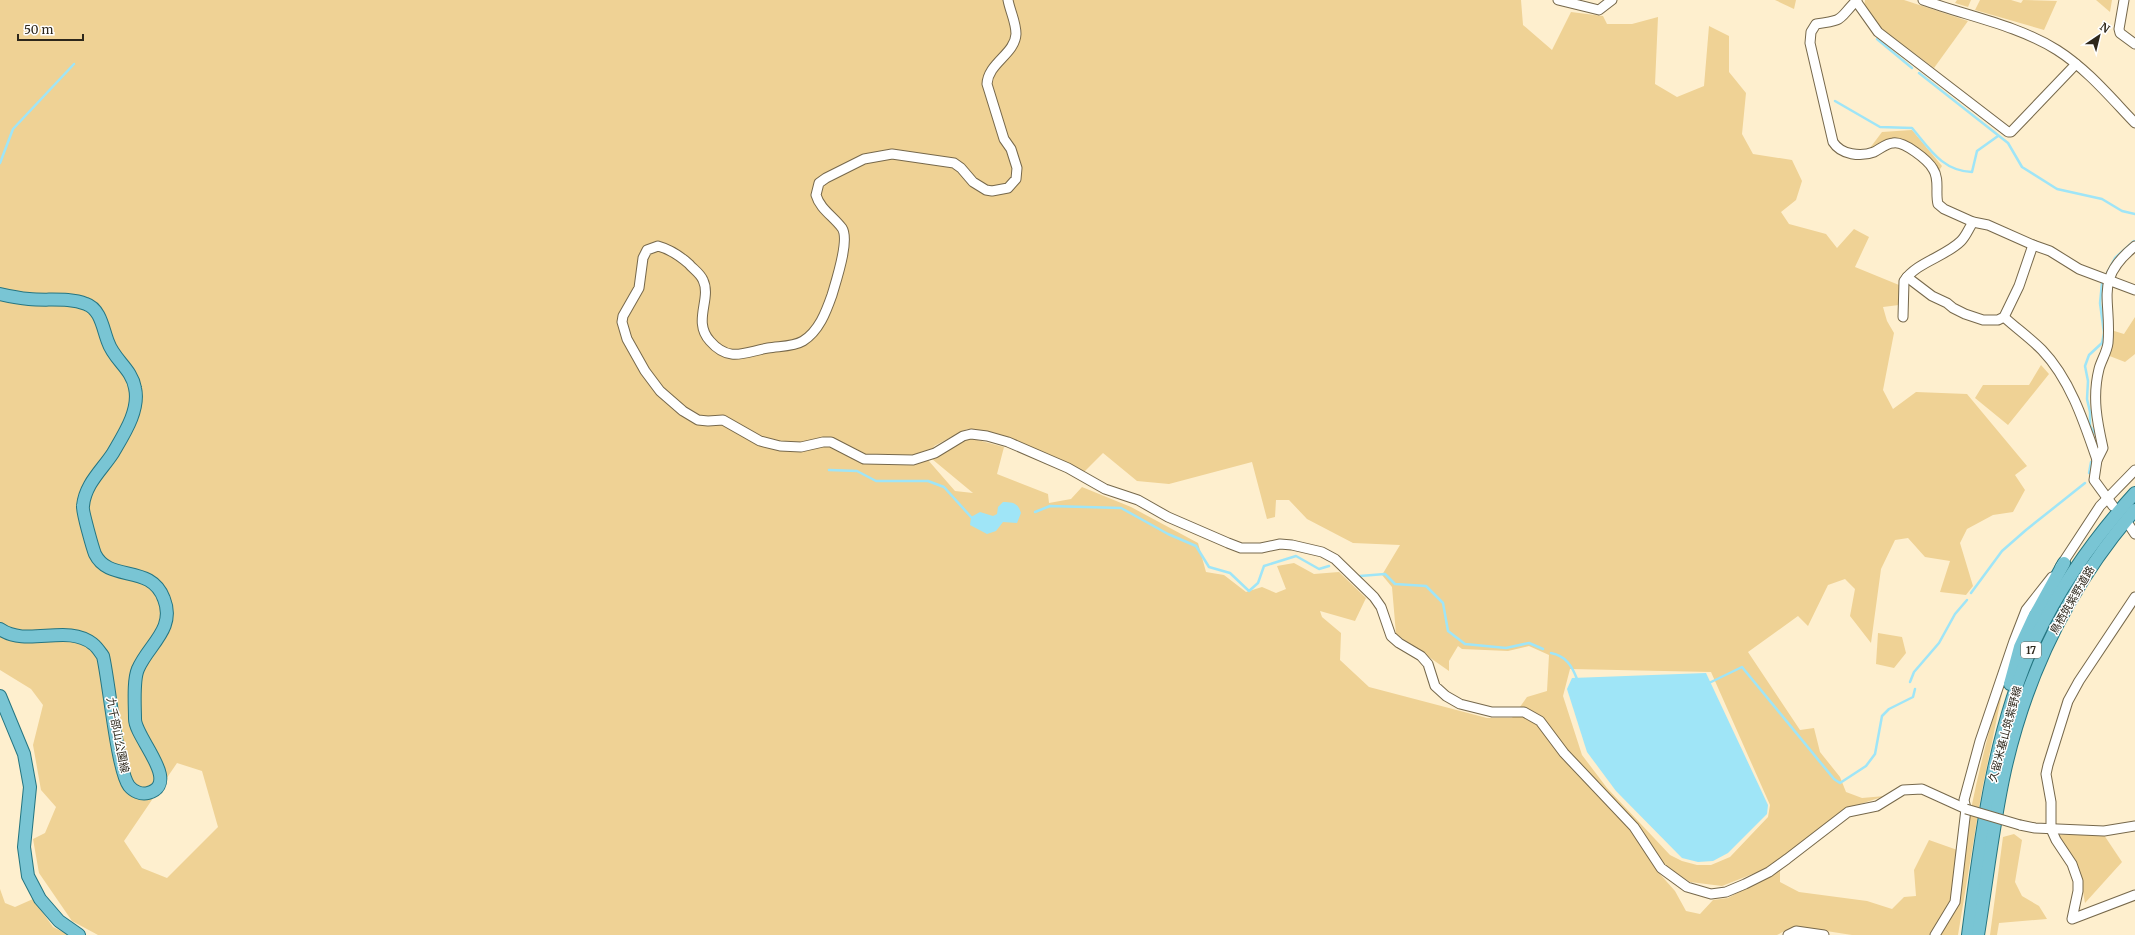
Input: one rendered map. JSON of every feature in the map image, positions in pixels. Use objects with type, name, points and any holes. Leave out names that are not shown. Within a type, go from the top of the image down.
[{"type":"main road","name":"九千部山公園線","points":[[0,294],[27,299],[70,300],[88,304],[97,313],[108,345],[132,376],[136,390],[135,411],[113,453],[91,480],[82,507],[95,554],[102,563],[112,569],[144,576],[154,583],[163,596],[168,610],[162,634],[138,669],[136,678],[136,727],[160,769],[161,780],[157,787],[144,794],[129,786],[121,760],[103,656],[94,644],[84,638],[65,635],[17,636],[6,633],[0,629]]},
{"type":"main road","name":"久留米基山筑紫野線","points":[[1968,935],[1981,833],[2005,727],[2034,641],[2052,607],[2099,536],[2135,493]]},
{"type":"main road","name":"鳥栖筑紫野道路","points":[[1978,935],[2005,770],[2022,708],[2048,642],[2062,614],[2108,541],[2135,510]]},
{"type":"main road","points":[[2005,727],[2009,690],[2020,647],[2032,619],[2064,563]]},
{"type":"main road","points":[[0,696],[24,754],[30,787],[24,847],[28,876],[40,899],[59,921],[79,935]]},
{"type":"street","points":[[1008,0],[1016,34],[1014,42],[991,69],[987,76],[987,84],[1004,140],[1011,149],[1017,168],[1016,179],[1008,188],[992,191],[979,186],[954,163],[892,154],[864,159],[819,183],[816,195],[822,207],[842,229],[845,240],[839,269],[826,311],[818,325],[803,341],[793,345],[767,348],[739,356],[727,354],[718,349],[704,334],[702,327],[704,280],[684,260],[667,248],[658,246],[647,250],[643,258],[639,288],[622,316],[622,322],[627,339],[646,371],[660,391],[683,411],[698,420],[708,422],[723,420],[760,441],[780,446],[800,447],[823,442],[831,442],[864,459],[914,460],[935,453],[963,436],[971,434],[987,436],[1008,442],[1068,468],[1105,489],[1138,500],[1168,517],[1199,529],[1213,538],[1234,545],[1261,548],[1280,544],[1292,545],[1322,552],[1335,559],[1374,597],[1381,607],[1391,636],[1399,643],[1421,656],[1428,664],[1435,686],[1446,696],[1460,704],[1492,712],[1524,712],[1536,718],[1582,773],[1634,828],[1661,868],[1686,887],[1698,892],[1712,894],[1726,892],[1745,884],[1781,863],[1848,812],[1877,806],[1903,790],[1922,789],[1966,809],[2020,825],[2051,829],[2104,831],[2135,826]]},
{"type":"street","points":[[1558,0],[1599,10],[1612,0]]},
{"type":"street","points":[[2076,64],[2011,132],[2008,132],[1878,32],[1857,0],[1839,21],[1816,24],[1811,32],[1810,43],[1833,142],[1840,151],[1853,154],[1872,153],[1893,142],[1901,143],[1924,159],[1933,169],[1937,179],[1938,204],[1944,209],[1973,222],[1988,225],[2050,251],[2079,269],[2135,290]]},
{"type":"street","points":[[1923,0],[2017,30],[2045,43],[2076,64],[2135,123]]},
{"type":"street","points":[[2124,0],[2119,29],[2120,33],[2135,44]]},
{"type":"street","points":[[1903,317],[1904,282],[1925,264],[1961,242],[1973,222]]},
{"type":"street","points":[[1907,278],[1932,296],[1948,303],[1953,308],[1965,314],[1983,320],[1998,320],[2004,318],[2019,286],[2033,245]]},
{"type":"street","points":[[2096,460],[2103,448],[2094,410],[2099,368],[2108,345],[2106,290],[2117,263],[2135,246]]},
{"type":"street","points":[[2004,318],[2041,349],[2050,360],[2081,415],[2096,460],[2094,480],[2110,502]]},
{"type":"street","points":[[1935,935],[1955,902],[1966,809],[1964,800],[1980,740],[2026,610],[2064,563],[2083,529],[2110,502],[2135,470]]},
{"type":"street","points":[[2129,526],[2135,534]]},
{"type":"street","points":[[2135,597],[2115,630],[2079,681],[2065,707],[2046,774],[2050,802],[2051,829],[2056,840],[2072,864],[2078,881],[2078,891],[2072,919],[2135,895]]},
{"type":"street","points":[[1788,935],[1796,931],[1824,935]]},
{"type":"shaded area","points":[[0,0],[1521,0],[1523,25],[1552,50],[1571,12],[1603,16],[1607,24],[1632,24],[1658,17],[1655,84],[1677,97],[1704,86],[1709,26],[1729,36],[1729,72],[1746,93],[1742,134],[1753,154],[1792,160],[1802,181],[1796,200],[1781,212],[1789,224],[1826,234],[1837,248],[1854,229],[1869,237],[1855,267],[1899,285],[1899,305],[1883,307],[1887,321],[1894,333],[1883,390],[1893,409],[1916,392],[1967,394],[2027,466],[2015,475],[2025,490],[2013,512],[1993,515],[1967,529],[1960,543],[1973,586],[1966,595],[1940,592],[1950,561],[1925,557],[1908,538],[1895,540],[1881,569],[1871,643],[1850,616],[1855,589],[1845,579],[1828,585],[1808,626],[1798,616],[1748,652],[1800,730],[1814,728],[1820,752],[1840,777],[1846,792],[1862,798],[1885,796],[1848,808],[1773,866],[1722,886],[1690,882],[1664,865],[1659,873],[1675,891],[1686,911],[1700,914],[1713,900],[1728,898],[1780,869],[1780,882],[1799,892],[1867,901],[1892,909],[1904,897],[1916,896],[1914,870],[1929,840],[1963,852],[1982,758],[2008,665],[1982,790],[1958,935],[1852,935],[1794,926],[1777,935],[98,935],[72,921],[39,873],[33,839],[45,833],[56,807],[41,790],[33,745],[43,705],[31,689],[0,670]],"holes":[[[967,429],[992,433],[1084,472],[1103,453],[1137,481],[1169,484],[1252,462],[1267,519],[1275,517],[1276,500],[1289,500],[1307,519],[1353,543],[1400,545],[1382,575],[1392,587],[1396,634],[1449,671],[1449,661],[1458,646],[1462,649],[1508,651],[1529,646],[1549,655],[1547,691],[1527,697],[1512,718],[1487,718],[1369,687],[1340,660],[1341,633],[1322,617],[1320,611],[1355,621],[1366,598],[1339,572],[1314,574],[1294,563],[1277,566],[1286,589],[1276,593],[1262,587],[1246,592],[1224,575],[1206,572],[1198,543],[1131,507],[1082,487],[1071,499],[1049,503],[1048,494],[997,474],[1004,447],[970,438],[932,459],[973,493],[955,491],[928,460],[934,446]],[[1570,669],[1711,672],[1770,805],[1768,817],[1730,857],[1711,865],[1697,865],[1682,861],[1670,855],[1607,788],[1582,755],[1563,696]],[[177,763],[202,771],[218,827],[167,878],[142,868],[124,841]]]},
{"type":"shaded area","points":[[1775,0],[1796,0],[1794,9]]},
{"type":"shaded area","points":[[1865,0],[1904,0],[1968,21],[1934,68],[1878,26],[1864,7]]},
{"type":"shaded area","points":[[1957,0],[1971,0],[1968,7],[1955,3]]},
{"type":"shaded area","points":[[1980,0],[2011,0],[2021,3],[2023,0],[2057,1],[2044,30],[1975,10]]},
{"type":"shaded area","points":[[2096,0],[2112,0],[2110,12]]},
{"type":"shaded area","points":[[1912,130],[1942,166],[1938,172],[1902,140],[1870,148],[1882,132]]},
{"type":"shaded area","points":[[2135,317],[2135,354],[2125,362],[2107,355],[2111,330],[2124,334]]},
{"type":"shaded area","points":[[2041,365],[2049,374],[2008,425],[1975,398],[1983,385],[2029,385]]},
{"type":"shaded area","points":[[1878,633],[1902,637],[1906,653],[1894,668],[1876,664]]},
{"type":"shaded area","points":[[2014,834],[2022,840],[2015,882],[2022,896],[2039,906],[2047,919],[1999,923],[1997,935],[1990,935],[2003,837]]},
{"type":"shaded area","points":[[2059,835],[2104,835],[2122,862],[2085,903],[2080,874]]},
{"type":"shaded area","points":[[0,889],[5,903],[15,907],[33,899],[53,927],[69,935],[0,935]]},
{"type":"water","points":[[1003,502],[1017,505],[1021,513],[1017,523],[1003,522],[996,531],[987,534],[970,525],[971,517],[980,512],[993,516],[997,514],[998,507]]},
{"type":"water","points":[[1706,673],[1768,805],[1767,814],[1728,853],[1713,861],[1698,862],[1682,858],[1616,791],[1587,752],[1567,689],[1572,678]]},
{"type":"waterway","points":[[1877,39],[1912,68]]},
{"type":"waterway","points":[[0,163],[13,129],[74,64]]},
{"type":"waterway","points":[[1919,73],[2008,143],[2022,167],[2057,189],[2102,199],[2122,211],[2135,214]]},
{"type":"waterway","points":[[1835,101],[1880,127],[1912,128],[1937,157],[1952,168],[1962,171],[1972,172],[1977,151],[1998,136]]},
{"type":"waterway","points":[[2107,273],[2115,258],[2134,241]]},
{"type":"waterway","points":[[2097,436],[2090,426],[2090,412],[2087,399],[2088,381],[2085,366],[2089,355],[2102,343],[2104,333],[2100,303],[2102,283]]},
{"type":"waterway","points":[[2097,441],[2098,450]]},
{"type":"waterway","points":[[2089,473],[2091,462]]},
{"type":"waterway","points":[[829,470],[857,471],[876,481],[928,481],[944,487],[971,517]]},
{"type":"waterway","points":[[1971,593],[2002,551],[2085,483]]},
{"type":"waterway","points":[[1035,512],[1050,506],[1121,508],[1168,534],[1196,546],[1209,567],[1230,573],[1249,591],[1258,583],[1264,566],[1296,556],[1319,569],[1329,566]]},
{"type":"waterway","points":[[1360,576],[1385,574],[1395,584],[1426,586],[1443,603],[1448,631],[1465,644],[1506,648],[1529,643],[1543,649]]},
{"type":"waterway","points":[[1910,682],[1914,672],[1939,643],[1955,614],[1967,600]]},
{"type":"waterway","points":[[1551,653],[1561,656],[1568,662],[1577,679]]},
{"type":"waterway","points":[[1709,683],[1742,667],[1834,779],[1840,783],[1866,766],[1875,754],[1882,716],[1889,709],[1913,697],[1915,689]]}]
